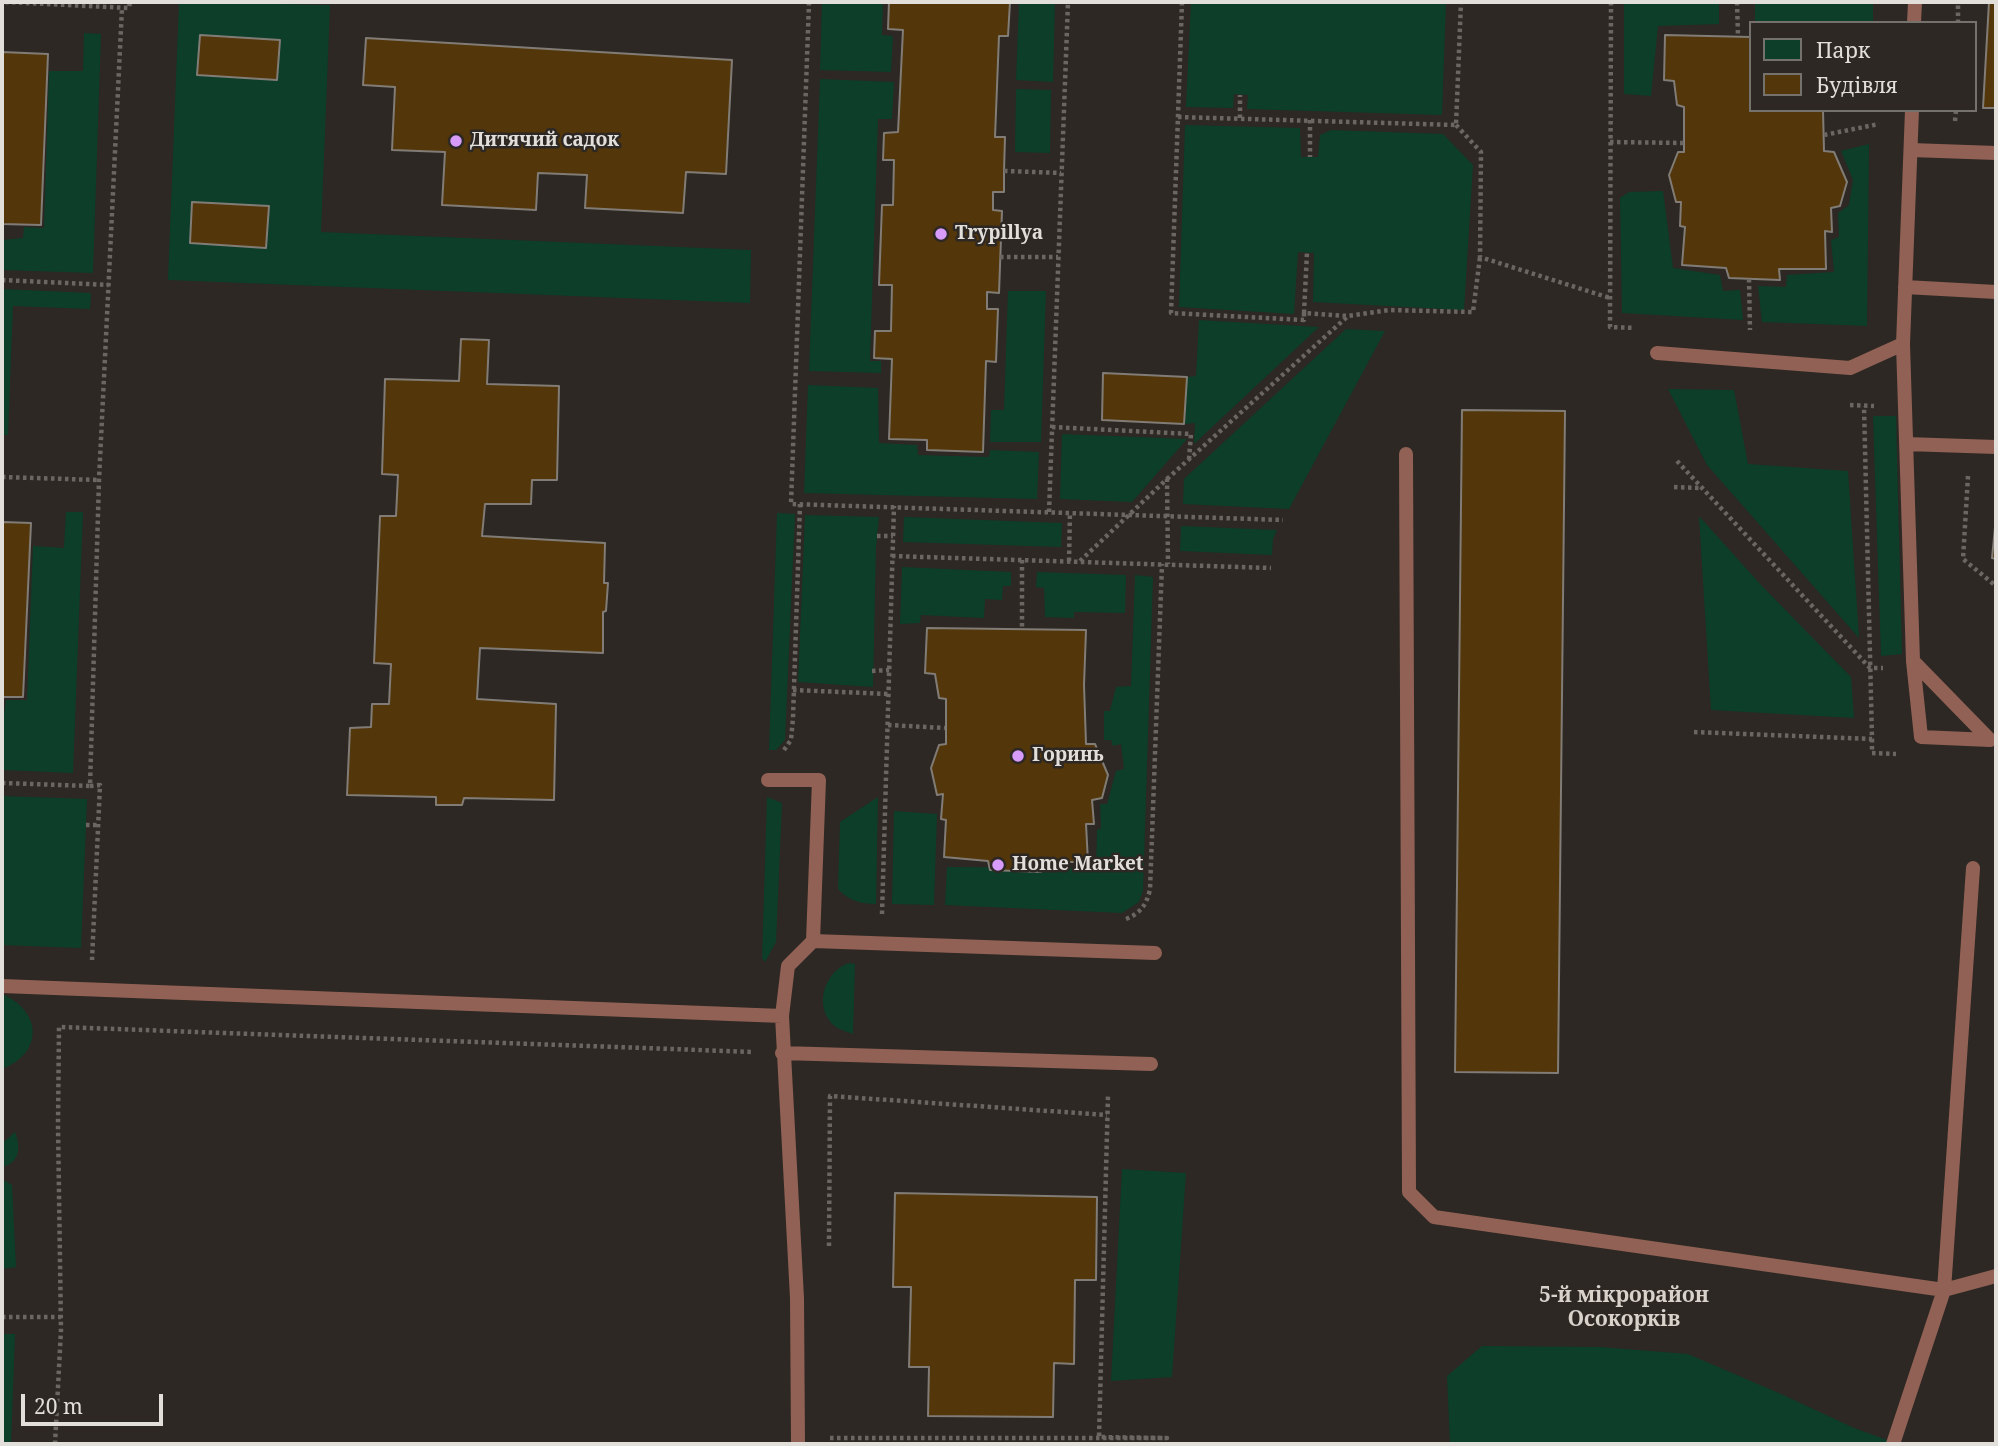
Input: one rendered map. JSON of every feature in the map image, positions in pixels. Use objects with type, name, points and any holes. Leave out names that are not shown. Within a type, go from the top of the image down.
[{"type":"lane","points":[[1914,21],[1915,2]]},
{"type":"lane","points":[[1912,112],[1903,344],[1913,661],[1921,737],[1990,740],[1913,661]]},
{"type":"lane","points":[[1911,150],[1996,153]]},
{"type":"lane","points":[[1905,287],[1996,292]]},
{"type":"lane","points":[[1657,353],[1850,368],[1903,344]]},
{"type":"lane","points":[[1906,444],[1996,447]]},
{"type":"lane","points":[[1406,454],[1409,1192],[1434,1217],[1944,1290],[1996,1276]]},
{"type":"lane","points":[[768,780],[819,780],[813,941],[788,966],[782,1016],[797,1298],[798,1444]]},
{"type":"lane","points":[[1893,1444],[1944,1290],[1973,868]]},
{"type":"lane","points":[[813,941],[1155,953]]},
{"type":"lane","points":[[2,986],[782,1016]]},
{"type":"lane","points":[[782,1053],[1151,1064]]},
{"type":"path","points":[[5,2],[122,8],[129,8],[130,2]]},
{"type":"path","points":[[809,2],[790,503],[1283,520]]},
{"type":"path","points":[[1049,512],[1068,2]]},
{"type":"path","points":[[1182,2],[1171,313],[1304,320],[1307,252]]},
{"type":"path","points":[[1456,125],[1461,2]]},
{"type":"path","points":[[1611,2],[1610,327],[1648,328]]},
{"type":"path","points":[[1737,2],[1738,36]]},
{"type":"path","points":[[1958,2],[1958,21]]},
{"type":"path","points":[[90,786],[99,480],[122,8]]},
{"type":"path","points":[[1240,95],[1240,118]]},
{"type":"path","points":[[1178,117],[1456,125],[1482,152],[1480,257],[1473,312],[1389,310],[1348,316],[1304,313]]},
{"type":"path","points":[[1310,120],[1310,156]]},
{"type":"path","points":[[1824,135],[1880,124],[1880,137]]},
{"type":"path","points":[[1610,142],[1684,143]]},
{"type":"path","points":[[1004,171],[1061,173]]},
{"type":"path","points":[[1000,257],[1058,257]]},
{"type":"path","points":[[1480,257],[1610,298]]},
{"type":"path","points":[[1737,331],[1750,331],[1749,279]]},
{"type":"path","points":[[2,280],[108,285]]},
{"type":"path","points":[[1079,562],[1348,316]]},
{"type":"path","points":[[1850,405],[1884,406]]},
{"type":"path","points":[[1694,732],[1872,739],[1864,406]]},
{"type":"path","points":[[1052,427],[1191,435],[1189,459]]},
{"type":"path","points":[[1676,461],[1871,668]]},
{"type":"path","points":[[1968,470],[1963,559],[1996,586]]},
{"type":"path","points":[[2,477],[99,480]]},
{"type":"path","points":[[1121,921],[1141,911],[1150,890],[1168,516],[1167,479]]},
{"type":"path","points":[[1674,486],[1701,488]]},
{"type":"path","points":[[775,755],[782,753],[790,740],[800,504]]},
{"type":"path","points":[[881,943],[894,506]]},
{"type":"path","points":[[1069,561],[1070,512]]},
{"type":"path","points":[[877,536],[893,536]]},
{"type":"path","points":[[892,556],[1271,568]]},
{"type":"path","points":[[1022,560],[1022,630]]},
{"type":"path","points":[[872,671],[889,670]]},
{"type":"path","points":[[793,690],[888,694]]},
{"type":"path","points":[[888,725],[946,728]]},
{"type":"path","points":[[2,783],[100,785],[91,989]]},
{"type":"path","points":[[86,825],[98,825]]},
{"type":"path","points":[[882,912],[895,913]]},
{"type":"path","points":[[55,1444],[61,1317],[60,1027],[782,1053]]},
{"type":"path","points":[[828,1425],[828,1438],[1080,1441],[1167,1438],[1099,1437],[1109,1062]]},
{"type":"path","points":[[829,1247],[830,1096],[1107,1115]]},
{"type":"path","points":[[2,1317],[61,1317]]},
{"type":"green space","points":[[179,2],[330,5],[321,232],[751,250],[750,303],[168,280]]},
{"type":"green space","points":[[822,2],[883,2],[882,35],[893,36],[891,72],[820,70]]},
{"type":"green space","points":[[1019,2],[1055,2],[1053,82],[1016,80]]},
{"type":"green space","points":[[1191,2],[1446,2],[1442,115],[1247,109],[1248,95],[1234,94],[1233,108],[1186,107]]},
{"type":"green space","points":[[1624,2],[1719,2],[1719,24],[1658,26],[1651,96],[1624,94]]},
{"type":"green space","points":[[1755,2],[1873,2],[1873,21],[1755,21]]},
{"type":"green space","points":[[84,33],[101,34],[93,273],[2,270],[2,240],[23,238],[24,227],[44,228],[49,71],[83,71]]},
{"type":"green space","points":[[820,79],[894,82],[892,119],[878,119],[870,361],[881,361],[881,373],[809,371]]},
{"type":"green space","points":[[1016,89],[1051,90],[1050,153],[1015,152]]},
{"type":"green space","points":[[1185,125],[1300,128],[1301,157],[1318,157],[1320,135],[1331,130],[1443,134],[1473,165],[1464,310],[1313,302],[1314,253],[1298,252],[1294,314],[1179,307]]},
{"type":"green space","points":[[1869,144],[1867,326],[1762,322],[1758,286],[1786,287],[1787,275],[1834,272],[1831,240],[1839,237],[1838,213],[1849,205],[1853,180],[1841,151]]},
{"type":"green space","points":[[1663,191],[1673,268],[1720,275],[1723,291],[1740,290],[1743,320],[1622,313],[1620,198],[1629,192]]},
{"type":"green space","points":[[2,289],[91,293],[90,309],[13,306],[8,435],[2,435]]},
{"type":"green space","points":[[1008,291],[1046,291],[1041,442],[990,442],[991,410],[1004,410]]},
{"type":"green space","points":[[1199,320],[1319,327],[1194,444],[1195,423],[1185,424],[1187,377],[1196,376]]},
{"type":"green space","points":[[1346,329],[1385,331],[1289,509],[1183,504],[1184,479]]},
{"type":"green space","points":[[808,385],[878,388],[879,443],[917,445],[918,455],[989,457],[990,450],[1039,452],[1037,499],[804,493]]},
{"type":"green space","points":[[1668,389],[1734,390],[1748,464],[1848,471],[1859,638],[1707,465]]},
{"type":"green space","points":[[1873,416],[1896,416],[1902,654],[1881,656]]},
{"type":"green space","points":[[1062,434],[1187,439],[1132,502],[1060,499]]},
{"type":"green space","points":[[66,512],[83,512],[73,773],[2,770],[2,713],[6,700],[27,700],[33,546],[64,548]]},
{"type":"green space","points":[[777,513],[795,514],[785,740],[776,750],[769,750]]},
{"type":"green space","points":[[805,515],[879,517],[873,687],[798,682]]},
{"type":"green space","points":[[1699,516],[1762,586],[1851,677],[1854,718],[1711,710]]},
{"type":"green space","points":[[904,517],[1062,523],[1061,547],[903,542]]},
{"type":"green space","points":[[1181,526],[1277,530],[1273,539],[1272,555],[1180,551]]},
{"type":"green space","points":[[902,567],[1011,572],[1011,586],[1003,586],[1002,600],[985,599],[984,618],[921,615],[920,623],[900,624]]},
{"type":"green space","points":[[1037,572],[1126,575],[1125,613],[1074,612],[1074,618],[1045,617],[1044,588],[1036,587]]},
{"type":"green space","points":[[1135,575],[1153,577],[1143,891],[1139,902],[1122,913],[945,905],[947,867],[1096,868],[1097,830],[1101,828],[1100,804],[1107,804],[1116,771],[1124,769],[1121,744],[1113,746],[1111,740],[1104,740],[1104,711],[1110,711],[1116,687],[1131,686]]},
{"type":"green space","points":[[2,796],[87,799],[81,948],[2,945]]},
{"type":"green space","points":[[767,797],[782,803],[776,942],[765,962],[762,958]]},
{"type":"green space","points":[[878,797],[876,904],[871,904],[851,899],[838,889],[840,822]]},
{"type":"green space","points":[[894,811],[937,814],[934,905],[892,904]]},
{"type":"green space","points":[[849,963],[855,964],[853,1034],[831,1023],[823,1004],[823,995],[829,979]]},
{"type":"green space","points":[[2,994],[25,1011],[33,1032],[25,1053],[16,1062],[2,1069]]},
{"type":"green space","points":[[15,1132],[18,1154],[12,1162],[2,1167],[2,1141]]},
{"type":"green space","points":[[1122,1169],[1186,1173],[1172,1377],[1111,1381]]},
{"type":"green space","points":[[2,1179],[12,1185],[16,1267],[2,1269]]},
{"type":"green space","points":[[2,1334],[15,1334],[11,1444],[2,1444]]},
{"type":"green space","points":[[1482,1346],[1600,1347],[1688,1354],[1854,1428],[1898,1444],[1450,1444],[1447,1376]]},
{"type":"building","name":"Trypillya","points":[[889,2],[1010,2],[1008,36],[999,36],[995,137],[1005,137],[1004,192],[993,192],[993,210],[1002,211],[999,293],[987,292],[987,309],[998,309],[996,362],[986,361],[983,452],[927,450],[927,440],[889,439],[892,359],[874,358],[875,331],[891,331],[892,285],[879,285],[882,205],[893,205],[894,160],[883,160],[884,133],[898,132],[903,30],[888,29]]},
{"type":"building","points":[[1989,2],[1996,2],[1996,108],[1983,108]]},
{"type":"building","points":[[200,35],[280,40],[277,80],[197,75]]},
{"type":"building","points":[[1665,35],[1750,37],[1750,112],[1823,112],[1824,151],[1834,152],[1847,182],[1840,206],[1831,208],[1832,232],[1825,231],[1826,269],[1779,269],[1780,280],[1729,278],[1726,268],[1682,265],[1685,227],[1680,226],[1681,202],[1676,202],[1669,175],[1678,152],[1684,152],[1684,107],[1677,105],[1674,81],[1664,80]]},
{"type":"building","points":[[366,38],[732,60],[726,174],[686,172],[683,213],[585,208],[587,175],[538,173],[536,210],[442,205],[445,152],[392,150],[395,87],[363,85]]},
{"type":"building","points":[[2,52],[48,54],[41,225],[2,224]]},
{"type":"building","points":[[192,202],[269,206],[266,248],[190,243]]},
{"type":"building","points":[[461,339],[489,340],[487,384],[559,386],[557,480],[532,480],[531,504],[485,504],[482,536],[605,543],[604,583],[608,583],[606,611],[603,612],[603,653],[480,648],[477,699],[556,704],[554,800],[464,798],[462,805],[436,805],[436,797],[347,795],[350,728],[371,727],[372,704],[389,704],[391,664],[374,663],[380,516],[396,516],[398,475],[382,474],[385,379],[459,381]]},
{"type":"building","points":[[1103,373],[1187,377],[1184,424],[1102,420]]},
{"type":"building","points":[[1462,410],[1565,411],[1558,1073],[1455,1072]]},
{"type":"building","points":[[1996,517],[1996,559],[1992,558]]},
{"type":"building","points":[[2,522],[31,523],[23,697],[2,697]]},
{"type":"building","name":"Горинь","points":[[927,628],[1086,630],[1086,744],[1095,744],[1108,775],[1102,798],[1092,800],[1094,824],[1086,824],[1088,862],[1041,862],[1041,872],[990,870],[988,861],[944,857],[946,820],[941,819],[943,794],[937,795],[931,768],[939,745],[946,744],[946,699],[939,698],[935,674],[925,673]]},
{"type":"building","points":[[895,1193],[1097,1197],[1096,1280],[1075,1280],[1074,1364],[1054,1363],[1053,1417],[928,1416],[929,1367],[909,1367],[911,1287],[893,1287]]},
{"type":"place","name":"Дитячий садок","points":[[456,141]]},
{"type":"place","name":"Trypillya","points":[[941,234]]},
{"type":"place","name":"Горинь","points":[[1018,756]]},
{"type":"place","name":"Home Market","points":[[998,865]]},
{"type":"district","name":"5-й мікрорайон Осокорків","points":[[1624,1308]]}]
